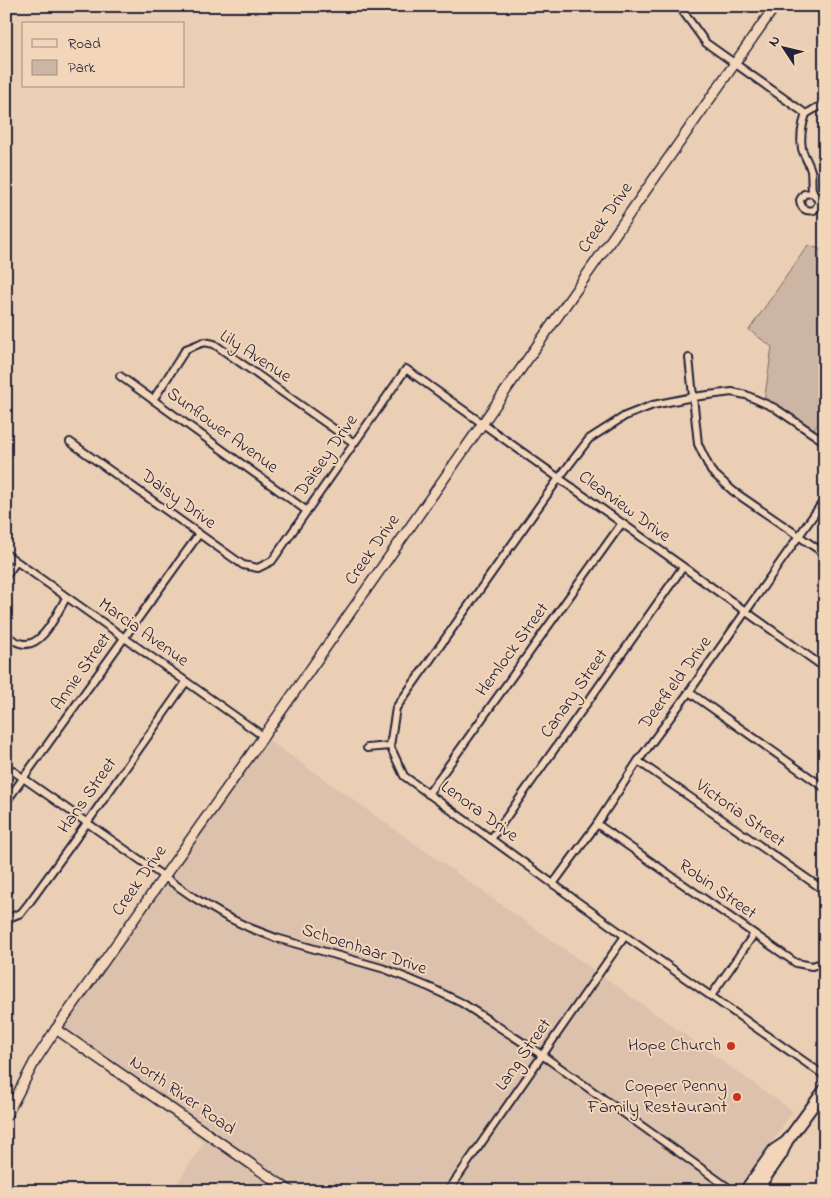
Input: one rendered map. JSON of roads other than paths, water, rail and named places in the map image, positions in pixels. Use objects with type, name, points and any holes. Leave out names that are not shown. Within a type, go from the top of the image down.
[{"type":"main road","points":[[745,1191],[774,1150],[786,1141],[825,1089]]},
{"type":"main road","points":[[756,1191],[781,1155],[786,1141]]},
{"type":"street","points":[[679,6],[706,43],[806,114]]},
{"type":"street","name":"Creek Drive","points":[[6,1116],[35,1061],[56,1029],[775,6]]},
{"type":"street","points":[[812,193],[811,171],[802,149],[803,123],[806,114],[825,105]]},
{"type":"street","name":"Lily Avenue","points":[[153,400],[186,349],[204,342],[214,344],[354,443]]},
{"type":"street","points":[[689,358],[698,444],[711,471],[733,491],[825,554]]},
{"type":"street","name":"Clearview Drive","points":[[406,369],[825,668]]},
{"type":"street","name":"Daisey Drive","points":[[272,561],[406,369]]},
{"type":"street","name":"Sunflower Avenue","points":[[120,376],[307,511]]},
{"type":"street","points":[[367,748],[390,746],[396,708],[559,478],[589,439],[625,416],[653,405],[732,392],[746,395],[775,408],[825,442]]},
{"type":"street","name":"Daisy Drive","points":[[70,442],[243,565],[258,568],[272,561]]},
{"type":"street","name":"Deerfield Drive","points":[[553,884],[597,824],[638,761],[825,499]]},
{"type":"street","name":"Hemlock Street","points":[[428,794],[622,523]]},
{"type":"street","name":"Annie Street","points":[[6,802],[199,534]]},
{"type":"street","name":"Marcia Avenue","points":[[6,554],[263,736]]},
{"type":"street","points":[[6,576],[16,562]]},
{"type":"street","name":"Canary Street","points":[[491,839],[683,567]]},
{"type":"street","points":[[6,635],[20,644],[31,645],[40,639],[66,598]]},
{"type":"street","name":"Hans Street","points":[[6,919],[21,913],[87,824],[186,682]]},
{"type":"street","points":[[689,692],[825,788]]},
{"type":"street","name":"Lenora Drive","points":[[390,746],[404,776],[625,936],[825,1076]]},
{"type":"street","name":"Victoria Street","points":[[638,761],[825,891]]},
{"type":"street","name":"Schoenhaar Drive","points":[[6,766],[193,897],[225,916],[276,938],[385,969],[431,988],[473,1009],[542,1055],[733,1191]]},
{"type":"street","name":"Robin Street","points":[[597,824],[796,963],[812,966],[825,962]]},
{"type":"street","points":[[712,996],[754,934]]},
{"type":"street","name":"Lang Street","points":[[448,1191],[625,936]]},
{"type":"street","name":"North River Road","points":[[56,1029],[290,1191]]},
{"type":"place","name":"Hope Church","points":[[731,1046]]},
{"type":"place","name":"Copper Penny Family Restaurant","points":[[737,1097]]}]
